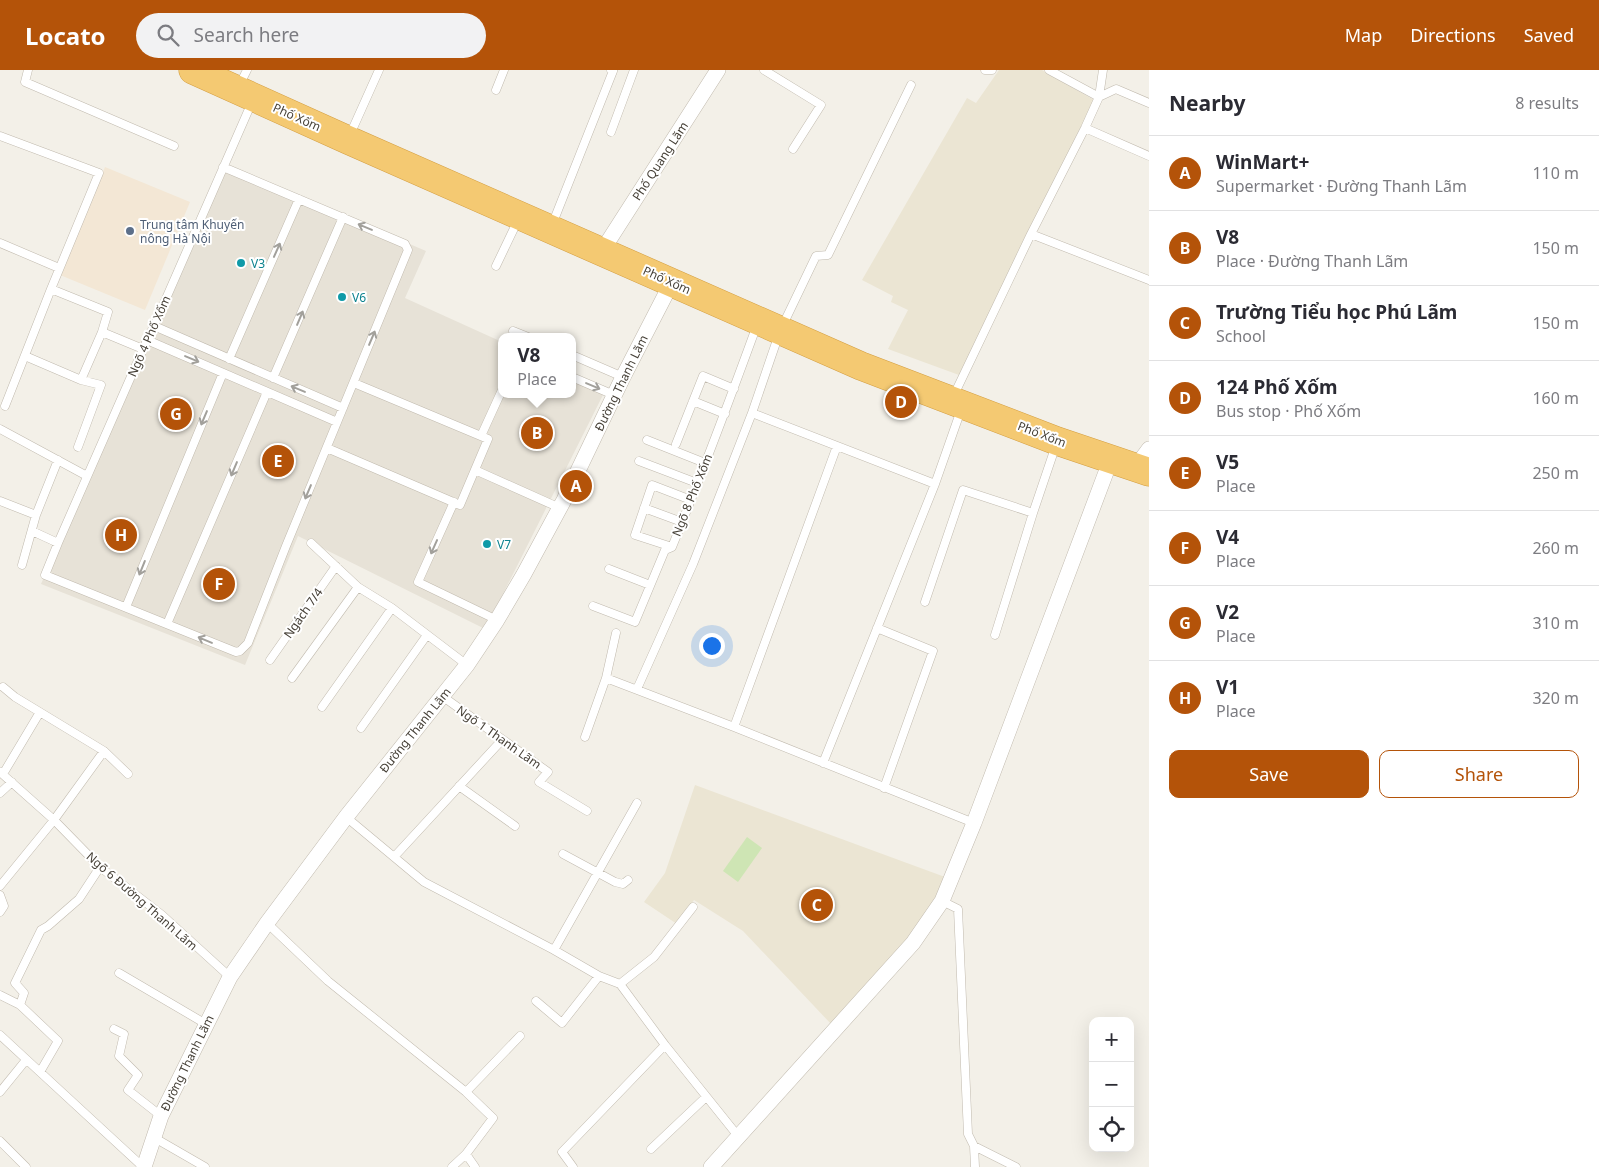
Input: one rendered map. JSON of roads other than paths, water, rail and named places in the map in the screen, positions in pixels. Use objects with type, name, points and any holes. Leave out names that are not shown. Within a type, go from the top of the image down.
[{"type":"highway","name":"Phố Xốm","points":[[193,70],[246,86],[348,140],[861,366],[1057,441],[1136,462]]},
{"type":"street","name":"Phố Quang Lãm","points":[[602,252],[718,70]]},
{"type":"street","name":"Đường Thanh Lãm","points":[[143,1167],[161,1116],[230,977],[267,923],[346,817],[467,665],[497,620],[560,508],[623,376],[672,282]]},
{"type":"street","points":[[711,1167],[913,943],[939,900],[1136,462]]},
{"type":"lane","points":[[28,70],[24,82],[174,146]]},
{"type":"lane","points":[[348,140],[379,70]]},
{"type":"lane","points":[[496,90],[502,70]]},
{"type":"lane","points":[[550,229],[613,71],[611,70]]},
{"type":"lane","points":[[611,132],[634,70]]},
{"type":"lane","points":[[764,70],[822,105],[793,149]]},
{"type":"lane","points":[[985,70],[992,70]]},
{"type":"lane","points":[[1049,70],[1099,97]]},
{"type":"lane","points":[[823,763],[934,484],[958,402],[1031,234],[1099,97],[1103,70]]},
{"type":"lane","points":[[637,689],[693,564],[752,413],[769,326],[816,256],[828,255],[911,85]]},
{"type":"lane","name":"Ngõ 4 Phố Xốm","points":[[126,607],[45,575],[224,167],[246,86]]},
{"type":"lane","points":[[1099,97],[1116,89],[1149,103]]},
{"type":"lane","points":[[1085,128],[1149,156]]},
{"type":"lane","points":[[0,136],[99,173],[59,268],[5,406]]},
{"type":"lane","points":[[223,373],[126,607],[231,651],[240,651],[244,648],[408,250],[405,244],[224,167]]},
{"type":"lane","points":[[229,359],[299,199]]},
{"type":"lane","points":[[496,266],[520,216]]},
{"type":"lane","points":[[273,378],[343,217]]},
{"type":"lane","points":[[1031,234],[1149,280]]},
{"type":"lane","points":[[0,243],[59,268]]},
{"type":"lane","points":[[51,289],[108,312],[102,332],[82,380]]},
{"type":"lane","points":[[154,326],[343,408]]},
{"type":"lane","name":"Ngõ 8 Phố Xốm","points":[[593,606],[635,622],[666,550],[672,547],[734,388],[769,326]]},
{"type":"lane","points":[[513,331],[518,333]]},
{"type":"lane","points":[[102,332],[143,349]]},
{"type":"lane","points":[[148,340],[337,422]]},
{"type":"lane","points":[[25,356],[82,380],[101,385],[78,447]]},
{"type":"lane","points":[[576,357],[623,376]]},
{"type":"lane","points":[[676,444],[703,376],[734,388]]},
{"type":"lane","points":[[576,379],[614,395]]},
{"type":"lane","points":[[327,448],[460,505],[488,439],[354,383]]},
{"type":"lane","points":[[167,624],[267,392]]},
{"type":"lane","points":[[481,436],[498,398]]},
{"type":"lane","points":[[694,401],[725,414]]},
{"type":"lane","points":[[752,413],[934,484]]},
{"type":"lane","points":[[0,429],[88,476]]},
{"type":"lane","points":[[647,440],[705,463]]},
{"type":"lane","points":[[995,635],[1032,513],[1057,441]]},
{"type":"lane","points":[[734,727],[837,446]]},
{"type":"lane","points":[[22,566],[36,515],[58,460]]},
{"type":"lane","points":[[639,461],[697,483]]},
{"type":"lane","points":[[475,470],[560,508]]},
{"type":"lane","points":[[672,547],[635,535],[652,485],[691,500]]},
{"type":"lane","points":[[925,602],[964,490],[1032,513]]},
{"type":"lane","points":[[0,501],[36,515]]},
{"type":"lane","points":[[454,502],[418,582],[497,620]]},
{"type":"lane","points":[[644,508],[682,522]]},
{"type":"lane","points":[[32,531],[58,543]]},
{"type":"lane","points":[[311,543],[358,587],[392,608],[467,665]]},
{"type":"lane","name":"Ngách 7/4","points":[[270,660],[336,566]]},
{"type":"lane","points":[[609,569],[650,586]]},
{"type":"lane","points":[[292,678],[358,587]]},
{"type":"lane","points":[[322,707],[392,608]]},
{"type":"lane","points":[[877,628],[933,650],[884,788]]},
{"type":"lane","points":[[585,738],[606,678],[616,633]]},
{"type":"lane","points":[[361,728],[427,635]]},
{"type":"lane","points":[[606,678],[974,823]]},
{"type":"lane","points":[[3,687],[15,697],[104,751],[128,774]]},
{"type":"lane","name":"Ngõ 1 Thanh Lãm","points":[[442,696],[548,772],[539,782],[587,811]]},
{"type":"lane","points":[[1,773],[40,712]]},
{"type":"lane","points":[[394,857],[502,740]]},
{"type":"lane","points":[[0,886],[54,820],[104,751]]},
{"type":"lane","name":"Ngõ 6 Đường Thanh Lãm","points":[[1,773],[54,820],[100,867],[162,915],[230,977]]},
{"type":"lane","points":[[0,793],[12,782]]},
{"type":"lane","points":[[459,786],[515,826]]},
{"type":"lane","points":[[554,950],[638,803]]},
{"type":"lane","points":[[346,817],[424,882],[554,950],[598,976],[620,984],[665,1045],[738,1136]]},
{"type":"lane","points":[[563,854],[597,873],[624,884],[628,880]]},
{"type":"lane","points":[[20,1005],[24,993],[15,983],[41,930],[78,899],[100,867]]},
{"type":"lane","points":[[0,895],[4,906],[0,912]]},
{"type":"lane","points":[[939,900],[958,909],[968,1134],[974,1146],[975,1167]]},
{"type":"lane","points":[[620,984],[654,957],[693,907]]},
{"type":"lane","points":[[267,923],[328,982],[466,1092],[493,1118],[466,1154],[452,1167]]},
{"type":"lane","points":[[119,973],[206,1024]]},
{"type":"lane","points":[[536,1001],[562,1023],[598,976]]},
{"type":"lane","points":[[0,995],[20,1005],[58,1042],[40,1072]]},
{"type":"lane","points":[[114,1029],[124,1034],[119,1056],[138,1074],[128,1090],[161,1116]]},
{"type":"lane","points":[[0,1035],[143,1167]]},
{"type":"lane","points":[[466,1092],[520,1036]]},
{"type":"lane","points":[[573,1167],[562,1152],[665,1045]]},
{"type":"lane","points":[[0,1092],[26,1060]]},
{"type":"lane","points":[[652,1149],[706,1097]]},
{"type":"lane","points":[[153,1137],[205,1167]]},
{"type":"lane","points":[[0,1141],[26,1167]]},
{"type":"lane","points":[[974,1146],[1016,1167]]},
{"type":"lane","points":[[466,1154],[475,1167]]},
{"type":"place","name":"Trung tâm Khuyến nông Hà Nội","points":[[130,231]]},
{"type":"place","name":"V3","points":[[241,263]]},
{"type":"place","name":"V6","points":[[342,297]]},
{"type":"place","name":"124 Phố Xốm","points":[[901,402]]},
{"type":"place","name":"V2","points":[[176,414]]},
{"type":"place","name":"V8","points":[[537,433]]},
{"type":"place","name":"V5","points":[[278,461]]},
{"type":"place","name":"WinMart+","points":[[576,486]]},
{"type":"place","name":"V1","points":[[121,535]]},
{"type":"place","name":"V7","points":[[487,544]]},
{"type":"place","name":"V4","points":[[219,584]]},
{"type":"place","name":"Trường Tiểu học Phú Lãm","points":[[817,905]]}]
